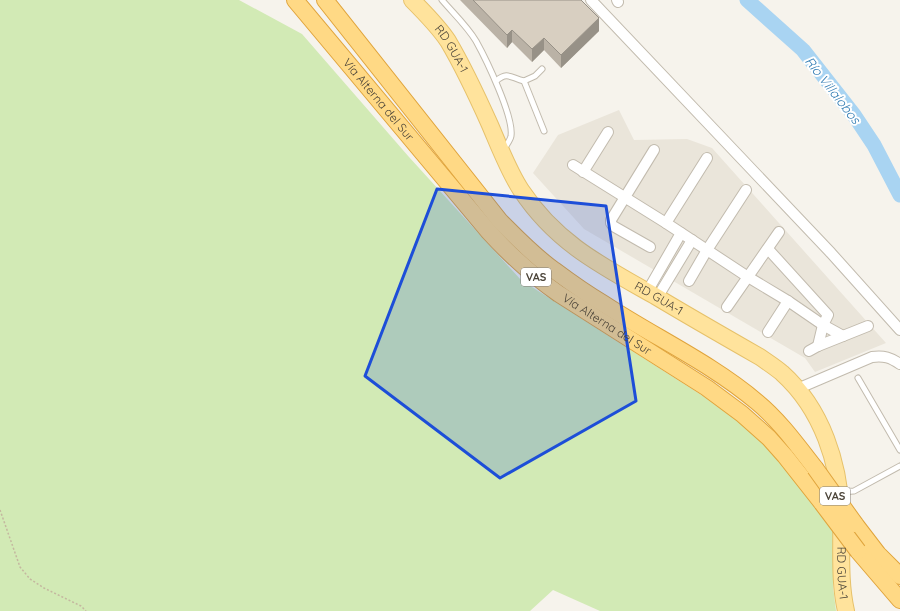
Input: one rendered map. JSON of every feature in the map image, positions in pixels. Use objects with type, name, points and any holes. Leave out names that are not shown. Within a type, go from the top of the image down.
[{"type":"highway","name":"Vía Alterna del Sur","points":[[294,0],[489,232],[519,264],[559,294],[707,388],[742,414],[769,438],[785,456],[858,551],[900,600]]},
{"type":"highway","name":"Vía Alterna del Sur","points":[[325,0],[500,221],[526,247],[553,270],[604,304],[738,387],[758,403],[780,425],[815,468],[878,554],[900,576]]},
{"type":"highway","points":[[878,554],[900,568]]},
{"type":"main road","name":"RD GUA-1","points":[[412,0],[428,16],[447,40],[473,88],[521,190],[544,220],[560,236],[586,256],[614,274],[760,356],[782,373],[806,399],[822,428],[830,448],[836,470],[841,517],[841,574],[843,598],[846,611]]},
{"type":"street","points":[[591,0],[831,253],[900,330]]},
{"type":"street","points":[[584,172],[608,132]]},
{"type":"street","points":[[650,247],[611,223],[611,220],[654,150]]},
{"type":"street","points":[[666,223],[707,158]]},
{"type":"street","points":[[573,165],[666,223],[748,277],[788,300],[823,325],[843,336]]},
{"type":"street","points":[[689,281],[707,250],[746,190]]},
{"type":"street","points":[[726,307],[780,232]]},
{"type":"street","points":[[652,295],[681,233]]},
{"type":"street","points":[[652,295],[692,240]]},
{"type":"street","points":[[768,249],[828,315],[813,349],[868,326]]},
{"type":"street","points":[[768,332],[788,300]]},
{"type":"street","points":[[797,389],[872,357],[880,356],[890,358],[900,364]]},
{"type":"lane","points":[[442,0],[475,40],[496,81],[512,130],[511,138],[502,152]]},
{"type":"lane","points":[[496,81],[505,76],[510,76],[524,81],[535,76],[542,69]]},
{"type":"lane","points":[[524,81],[544,131]]},
{"type":"lane","points":[[858,378],[900,450]]},
{"type":"lane","points":[[839,492],[854,492],[900,466]]},
{"type":"path","points":[[0,510],[20,567],[30,579],[44,588],[81,606],[86,611]]},
{"type":"highlighted area","points":[[437,189],[606,206],[636,401],[500,478],[365,376]]},
{"type":"shaded area","points":[[619,110],[634,140],[687,139],[712,148],[886,343],[815,372],[805,358],[584,229],[533,173],[558,135]]},
{"type":"green space","points":[[0,0],[239,0],[302,34],[409,157],[521,280],[703,396],[751,431],[780,461],[834,531],[833,586],[836,611],[600,611],[553,590],[530,611],[0,611]]},
{"type":"building","points":[[473,0],[581,0],[599,18],[561,55],[544,38],[532,49],[512,30],[507,35]]},
{"type":"waterway","name":"Río Villalobos","points":[[747,0],[803,50],[854,115],[874,145],[900,195]]}]
